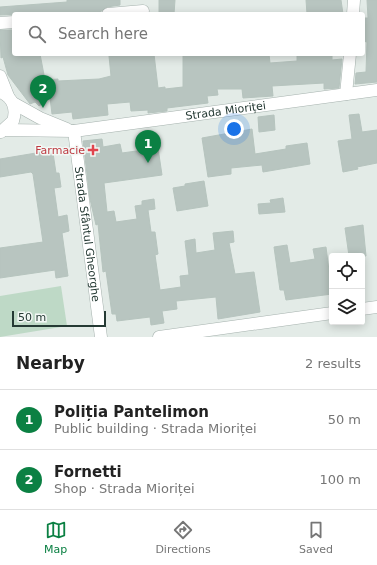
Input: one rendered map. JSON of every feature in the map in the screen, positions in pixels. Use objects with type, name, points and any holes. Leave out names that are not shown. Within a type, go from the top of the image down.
[{"type":"street","points":[[353,12],[354,0]]},
{"type":"street","points":[[131,12],[143,11]]},
{"type":"street","points":[[0,23],[12,22]]},
{"type":"street","points":[[346,94],[350,56]]},
{"type":"street","points":[[0,76],[15,115],[13,121],[2,132]]},
{"type":"street","name":"Strada Mioriței","points":[[2,132],[74,131],[377,90]]},
{"type":"street","name":"Strada Mioriței","points":[[7,97],[40,118],[74,131]]},
{"type":"street","name":"Strada Sfântul Gheorghe","points":[[74,131],[101,337]]},
{"type":"street","points":[[365,309],[377,307]]},
{"type":"street","points":[[159,337],[329,313]]},
{"type":"green space","points":[[61,286],[67,326],[0,337],[0,296]]},
{"type":"building","points":[[67,0],[120,0],[120,5],[107,7],[100,12],[12,12],[12,15],[0,15],[0,7],[67,2]]},
{"type":"building","points":[[159,0],[175,0],[174,12],[159,12]]},
{"type":"building","points":[[306,0],[341,0],[343,12],[307,12]]},
{"type":"building","points":[[367,0],[377,0],[377,82],[355,84],[356,73],[366,72],[367,42],[365,42],[365,18],[368,18]]},
{"type":"building","points":[[0,30],[12,30],[12,56],[40,56],[45,80],[58,79],[58,81],[99,79],[111,76],[109,56],[154,56],[158,88],[165,87],[165,89],[183,87],[183,56],[269,56],[270,63],[297,61],[297,56],[332,56],[332,60],[342,59],[339,88],[324,89],[324,83],[272,86],[273,96],[243,98],[242,89],[217,89],[218,95],[207,96],[208,103],[167,108],[167,111],[148,113],[148,110],[131,111],[130,102],[107,104],[108,115],[73,119],[72,112],[52,114],[50,98],[39,106],[35,102],[30,104],[8,75],[3,57],[1,58]]},
{"type":"building","points":[[359,114],[362,132],[377,130],[377,163],[357,167],[358,169],[343,172],[338,141],[352,139],[349,115]]},
{"type":"building","points":[[274,115],[275,130],[259,132],[258,117]]},
{"type":"building","points":[[252,129],[255,154],[286,149],[286,146],[307,143],[310,164],[263,172],[262,165],[231,168],[231,174],[208,177],[202,138]]},
{"type":"building","points":[[102,139],[103,147],[120,144],[122,153],[158,148],[162,175],[104,183],[107,212],[114,211],[116,222],[137,219],[135,206],[142,205],[142,201],[154,199],[155,209],[148,210],[151,232],[155,232],[158,254],[155,255],[160,290],[181,287],[180,276],[189,275],[185,241],[195,239],[196,253],[215,250],[213,233],[233,231],[234,242],[229,243],[235,274],[254,272],[260,312],[218,319],[216,297],[176,301],[177,309],[162,311],[164,323],[151,325],[150,317],[117,321],[116,314],[112,314],[106,271],[103,272],[98,224],[96,225],[90,199],[83,141]]},
{"type":"building","points":[[42,152],[43,154],[53,153],[56,173],[59,173],[61,187],[54,188],[58,217],[67,215],[69,231],[62,233],[68,276],[56,278],[55,270],[0,278],[0,248],[43,242],[33,174],[31,172],[0,177],[0,159]]},
{"type":"building","points":[[204,181],[208,206],[177,211],[173,188],[185,186],[185,184]]},
{"type":"building","points":[[283,198],[285,212],[259,214],[258,204],[271,203],[270,200]]},
{"type":"building","points":[[363,225],[366,256],[365,253],[349,253],[345,228]]},
{"type":"building","points":[[287,245],[290,263],[315,259],[313,249],[326,247],[329,270],[329,294],[286,300],[284,290],[280,290],[274,247]]},
{"type":"place","name":"Fornetti","points":[[43,108]]},
{"type":"place","name":"Farmacie","points":[[93,150]]},
{"type":"place","name":"Poliția Pantelimon","points":[[148,163]]}]
